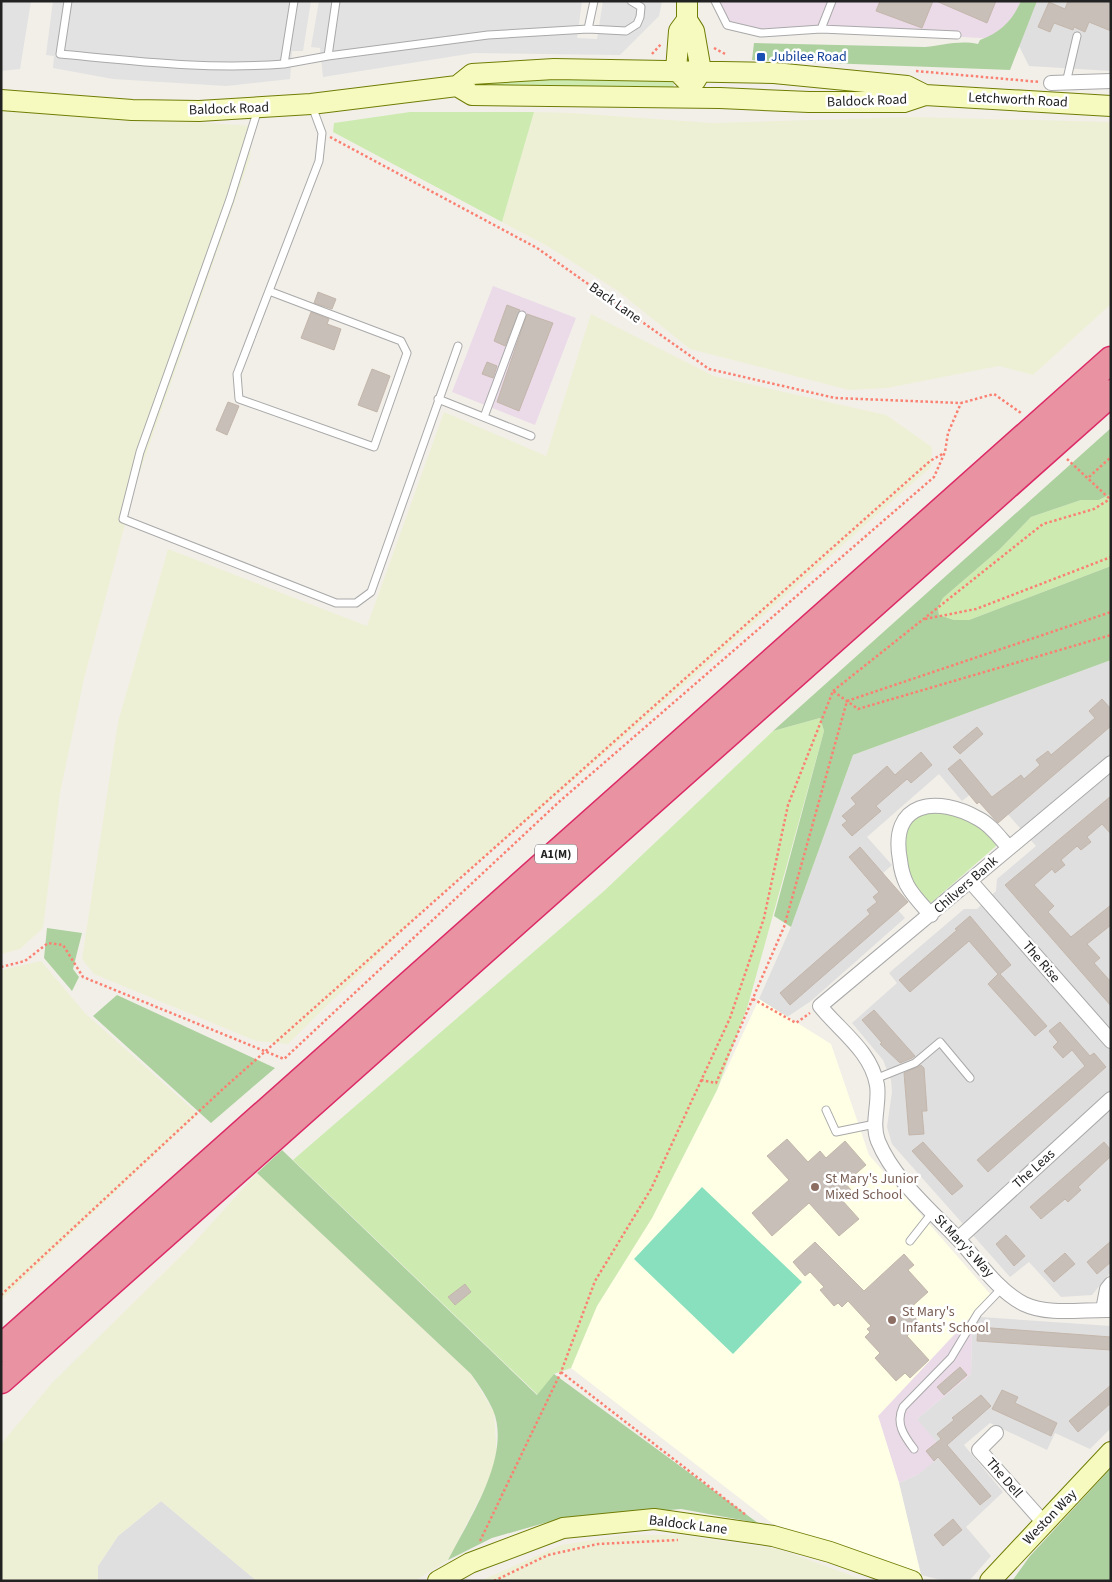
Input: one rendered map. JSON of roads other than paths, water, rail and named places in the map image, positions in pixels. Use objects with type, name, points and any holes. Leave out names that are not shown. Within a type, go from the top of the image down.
[{"type":"highway","name":"A1(M)","points":[[1,1348],[1111,360]]},
{"type":"highway","name":"A1(M)","points":[[1,1380],[1111,393]]},
{"type":"main road","points":[[676,70],[679,31],[687,11]]},
{"type":"main road","points":[[687,11],[694,31],[695,85]]},
{"type":"main road","name":"Baldock Road","points":[[1,100],[132,110],[199,112],[258,109],[457,86],[472,74],[554,69],[676,70],[695,85],[809,102],[904,102],[925,95]]},
{"type":"main road","name":"Baldock Road","points":[[457,86],[472,95],[695,85],[774,73],[907,86],[925,95]]},
{"type":"main road","name":"Letchworth Road","points":[[925,95],[1111,106]]},
{"type":"main road","name":"Weston Way","points":[[990,1581],[1111,1452]]},
{"type":"main road","name":"Baldock Lane","points":[[438,1581],[470,1563],[563,1528],[654,1519],[773,1536],[830,1552],[912,1581]]},
{"type":"street","name":"Letchworth Road","points":[[1051,83],[1110,78]]},
{"type":"street","name":"Chilvers Bank","points":[[820,1006],[971,882],[1111,763]]},
{"type":"street","points":[[931,915],[908,887],[903,875],[898,838],[901,823],[906,817],[923,807],[954,808],[980,819],[1009,848]]},
{"type":"street","name":"The Rise","points":[[971,882],[1111,1041]]},
{"type":"street","name":"St Mary's Way","points":[[820,1006],[835,1026],[856,1044],[871,1066],[878,1098],[875,1124],[878,1141],[888,1158],[932,1213],[1002,1288],[1026,1305],[1047,1309],[1107,1310]]},
{"type":"street","name":"The Leas","points":[[958,1239],[1111,1099]]},
{"type":"street","points":[[1107,1310],[1107,1290],[1111,1284]]},
{"type":"street","name":"The Dell","points":[[996,1433],[980,1450],[1044,1523]]},
{"type":"lane","points":[[68,1],[60,54],[183,66],[244,67],[284,64],[328,56],[488,35],[588,29],[626,31],[632,28],[640,17],[641,7],[630,1]]},
{"type":"lane","points":[[284,64],[294,1]]},
{"type":"lane","points":[[328,56],[336,1]]},
{"type":"lane","points":[[588,29],[594,1]]},
{"type":"lane","points":[[715,1],[727,25],[761,33],[821,29],[957,34]]},
{"type":"lane","points":[[821,29],[832,1]]},
{"type":"lane","points":[[1066,83],[1077,36]]},
{"type":"lane","points":[[269,291],[401,341],[407,352],[374,447],[239,399],[237,374],[319,161],[322,133],[311,104]]},
{"type":"lane","points":[[258,109],[224,217],[140,452],[123,519],[336,603],[356,603],[371,592],[458,346]]},
{"type":"lane","points":[[484,417],[522,314]]},
{"type":"lane","points":[[438,399],[531,436]]},
{"type":"lane","points":[[875,1079],[915,1063],[940,1042],[970,1078]]},
{"type":"lane","points":[[826,1110],[836,1132],[875,1124]]},
{"type":"lane","points":[[910,1241],[932,1213]]},
{"type":"lane","points":[[914,1450],[903,1434],[899,1414],[903,1407],[950,1358],[978,1313],[1002,1288]]},
{"type":"place","name":"Jubilee Road","points":[[761,57]]},
{"type":"place","name":"St Mary's Junior Mixed School","points":[[815,1187]]},
{"type":"place","name":"St Mary's Infants' School","points":[[892,1320]]}]
